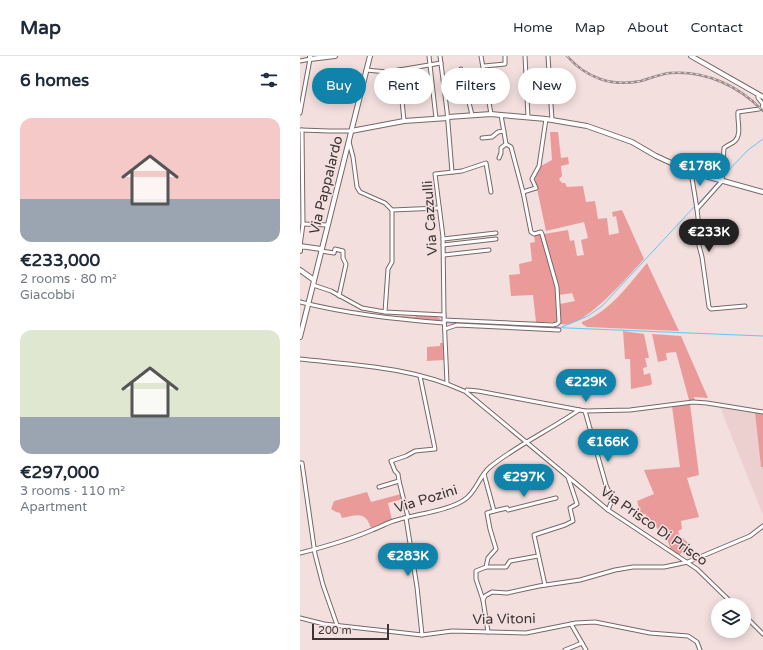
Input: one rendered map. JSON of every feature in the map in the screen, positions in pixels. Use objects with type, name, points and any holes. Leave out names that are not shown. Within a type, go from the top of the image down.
[{"type":"street","points":[[300,62],[310,58],[335,56]]},
{"type":"street","name":"Via Pappalardo","points":[[366,70],[370,56]]},
{"type":"street","points":[[429,56],[436,118]]},
{"type":"street","name":"Via Cazzulli","points":[[440,56],[448,117],[452,172],[435,174],[444,255],[444,321],[447,383]]},
{"type":"street","points":[[481,56],[484,66],[491,114]]},
{"type":"street","points":[[484,66],[505,64],[505,56]]},
{"type":"street","points":[[525,56],[528,118]]},
{"type":"street","points":[[548,56],[552,120]]},
{"type":"street","points":[[691,56],[763,97]]},
{"type":"street","points":[[300,113],[310,58]]},
{"type":"street","points":[[409,68],[441,62]]},
{"type":"street","points":[[366,70],[374,72]]},
{"type":"street","points":[[697,207],[722,181],[724,148],[734,143],[738,136],[738,113],[762,108],[763,104],[758,98],[758,94]]},
{"type":"street","name":"Via Pappalardo","points":[[300,337],[358,104]]},
{"type":"street","points":[[402,104],[404,120]]},
{"type":"street","points":[[469,104],[472,115]]},
{"type":"street","points":[[300,252],[303,224],[301,130],[351,131],[404,120],[491,114],[546,119],[587,126],[613,134],[691,172],[763,192]]},
{"type":"street","points":[[300,302],[360,315],[400,320],[557,324],[559,319],[557,287],[542,234],[541,232],[534,234],[531,232],[523,192],[511,147],[506,144],[501,115]]},
{"type":"street","points":[[523,192],[536,188],[532,179],[539,166],[546,119]]},
{"type":"street","points":[[482,138],[492,137],[498,132],[504,131]]},
{"type":"street","points":[[348,140],[353,157],[357,188],[360,192],[385,204],[392,210],[438,208]]},
{"type":"street","points":[[499,158],[501,148],[506,144]]},
{"type":"street","points":[[452,172],[462,172],[486,163],[491,192]]},
{"type":"street","points":[[691,172],[699,227],[697,238],[702,257],[709,307],[711,309],[745,306]]},
{"type":"street","points":[[385,312],[388,269],[392,262],[392,210]]},
{"type":"street","points":[[303,224],[328,225]]},
{"type":"street","points":[[443,239],[496,233]]},
{"type":"street","points":[[443,245],[496,239]]},
{"type":"street","points":[[300,246],[334,253],[335,249],[343,251],[343,258],[346,262],[339,296]]},
{"type":"street","points":[[444,255],[490,250]]},
{"type":"street","points":[[300,270],[314,280]]},
{"type":"street","points":[[312,285],[330,291],[362,308],[385,312],[444,315]]},
{"type":"street","points":[[360,315],[362,308]]},
{"type":"street","points":[[400,313],[400,320]]},
{"type":"street","points":[[445,329],[457,325],[559,330]]},
{"type":"street","points":[[300,359],[374,367],[447,383],[466,391],[478,391],[584,411],[630,410],[678,403],[707,402],[763,412]]},
{"type":"street","points":[[420,376],[435,449],[415,451],[391,461],[395,471],[398,474],[407,517],[422,635]]},
{"type":"street","name":"Via Prisco Di Prisco","points":[[466,391],[608,510],[688,562],[727,598]]},
{"type":"street","name":"Via Pozini","points":[[300,553],[373,530],[396,520],[429,512],[464,500],[471,494],[488,468],[527,441],[543,434],[579,410]]},
{"type":"street","points":[[584,411],[606,485],[613,498],[608,510]]},
{"type":"street","points":[[300,463],[302,464],[315,549],[323,585],[337,625]]},
{"type":"street","points":[[484,474],[494,510]]},
{"type":"street","points":[[545,585],[534,535],[573,521],[570,508],[577,504],[567,476]]},
{"type":"street","points":[[379,487],[399,481]]},
{"type":"street","points":[[486,567],[488,558],[496,549],[487,513],[494,510],[507,508],[508,510],[556,498]]},
{"type":"street","points":[[483,600],[485,596],[492,592],[507,592],[580,580],[615,570],[633,567],[664,567],[688,562],[745,538],[763,526]]},
{"type":"street","points":[[488,632],[483,600],[476,579],[476,571],[486,567],[506,567],[510,561],[538,556]]},
{"type":"street","name":"Via Vitoni","points":[[300,618],[324,624],[422,635],[452,631],[526,633],[571,624],[595,622],[650,632],[688,636],[697,642],[700,650]]},
{"type":"street","points":[[751,622],[763,634]]},
{"type":"street","points":[[571,624],[586,650]]},
{"type":"street","points":[[565,650],[582,643]]},
{"type":"shaded area","points":[[550,132],[558,132],[561,158],[568,157],[569,164],[561,166],[562,176],[559,179],[562,183],[565,183],[567,187],[583,186],[586,202],[595,201],[598,219],[607,218],[609,235],[619,233],[616,216],[613,217],[612,212],[622,210],[644,259],[605,300],[581,319],[570,324],[561,324],[560,304],[575,301],[572,293],[559,295],[544,234],[568,230],[570,241],[574,240],[577,256],[584,255],[581,240],[588,238],[584,222],[546,231],[535,179],[541,166],[552,160]]},
{"type":"shaded area","points":[[542,234],[555,288],[556,322],[536,322],[533,295],[511,296],[509,275],[520,274],[519,264],[532,261],[530,243],[535,242],[534,236]]},
{"type":"shaded area","points":[[647,263],[679,331],[587,327],[582,324],[582,322],[602,311],[618,297]]},
{"type":"shaded area","points":[[417,315],[437,317],[441,319],[439,321],[401,319],[401,316],[415,317]]},
{"type":"shaded area","points":[[623,331],[644,334],[649,358],[645,358],[647,367],[643,368],[644,375],[650,373],[651,385],[631,389],[630,359],[625,359]]},
{"type":"shaded area","points":[[652,334],[681,336],[708,398],[694,397],[695,400],[689,400],[676,352],[666,353],[667,360],[658,362]]},
{"type":"shaded area","points":[[440,343],[443,343],[444,360],[426,361],[427,347],[440,346]]},
{"type":"shaded area","points":[[690,404],[699,475],[687,478],[699,517],[681,521],[682,529],[678,531],[681,539],[683,538],[690,545],[679,555],[669,549],[670,547],[663,529],[658,530],[656,526],[647,527],[643,524],[647,523],[646,514],[641,515],[637,501],[654,494],[644,470],[680,467],[672,406]]},
{"type":"shaded area","points":[[720,407],[755,413],[761,466],[763,467],[763,515]]},
{"type":"shaded area","points":[[755,413],[763,414],[763,467],[761,467]]},
{"type":"shaded area","points":[[367,492],[371,502],[401,494],[403,499],[388,503],[392,520],[371,528],[369,523],[363,517],[357,515],[342,518],[340,513],[331,509],[334,501]]},
{"type":"waterway","points":[[724,175],[748,150],[763,139]]},
{"type":"waterway","points":[[698,204],[718,182]]},
{"type":"waterway","points":[[562,327],[588,316],[602,306],[695,206]]},
{"type":"waterway","points":[[446,323],[763,336]]},
{"type":"railway","points":[[567,56],[582,70],[610,82],[630,83],[670,73],[696,74],[708,77],[732,87],[754,102],[763,111]]}]
